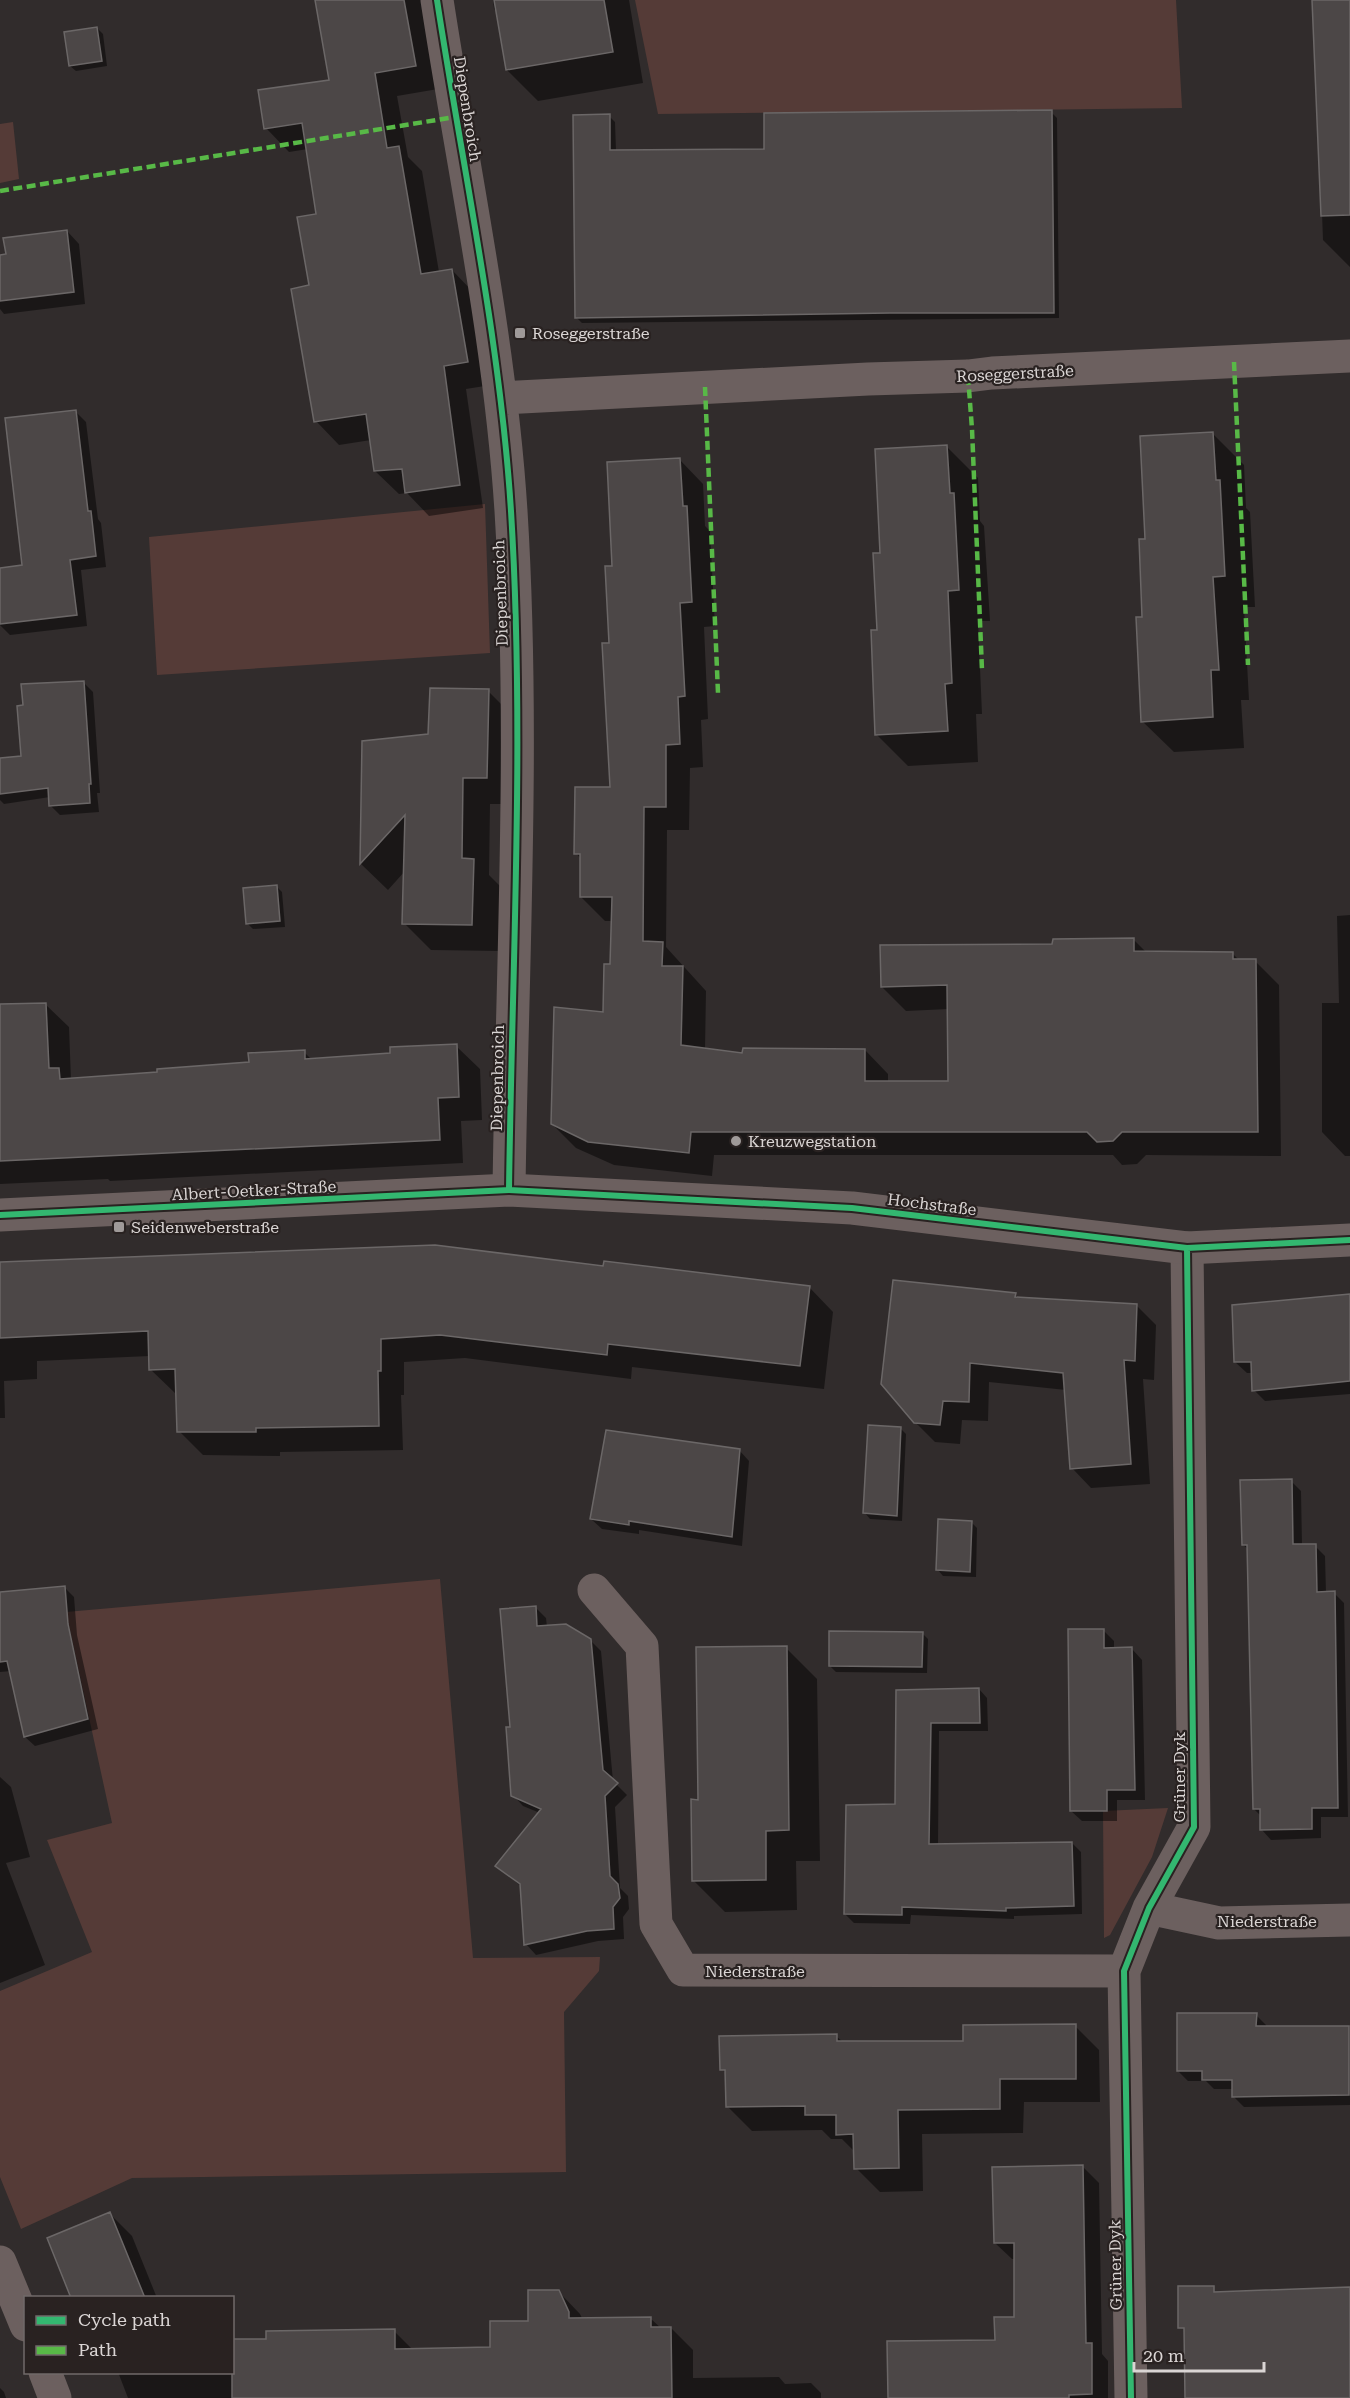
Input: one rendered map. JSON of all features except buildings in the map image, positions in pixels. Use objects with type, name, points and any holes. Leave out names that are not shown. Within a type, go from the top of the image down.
[{"type":"street","name":"Diepenbroich","points":[[437,0],[491,325],[501,398],[511,512],[516,797],[509,1191]]},
{"type":"street","name":"Roseggerstraße","points":[[501,398],[1350,356]]},
{"type":"street","name":"Albert-Oetker-Straße","points":[[0,1215],[509,1191]]},
{"type":"street","name":"Hochstraße","points":[[509,1191],[852,1208],[1187,1248],[1350,1240]]},
{"type":"street","name":"Grüner Dyk","points":[[1131,2398],[1124,1971],[1149,1908],[1194,1827],[1187,1248]]},
{"type":"street","name":"Niederstraße","points":[[594,1590],[642,1646],[656,1924],[683,1971],[1124,1971]]},
{"type":"street","name":"Niederstraße","points":[[1149,1908],[1219,1923],[1350,1920]]},
{"type":"street","points":[[0,2262],[24,2320]]},
{"type":"street","points":[[45,2374],[55,2398]]},
{"type":"shaded area","points":[[635,0],[1176,0],[1182,108],[658,114]]},
{"type":"shaded area","points":[[13,122],[19,179],[0,183],[0,124]]},
{"type":"shaded area","points":[[485,504],[490,653],[157,675],[149,537]]},
{"type":"shaded area","points":[[440,1579],[473,1958],[600,1957],[599,1971],[564,2012],[566,2172],[132,2178],[21,2229],[0,2177],[0,1991],[92,1952],[47,1840],[112,1823],[66,1612]]},
{"type":"shaded area","points":[[1168,1808],[1152,1857],[1110,1935],[1104,1938],[1103,1811]]},
{"type":"marked path","points":[[0,191],[455,117]]},
{"type":"marked path","points":[[1234,362],[1248,665]]},
{"type":"marked path","points":[[968,376],[982,670]]},
{"type":"marked path","points":[[705,387],[718,693]]},
{"type":"cycle path","points":[[437,0],[490,319],[506,447],[511,511],[515,596],[517,766],[509,1190]]},
{"type":"cycle path","points":[[0,1215],[509,1190],[852,1208],[1187,1248],[1350,1240]]},
{"type":"cycle path","points":[[1131,2398],[1124,1971],[1149,1908],[1194,1827],[1187,1248]]},
{"type":"place","name":"Roseggerstraße","points":[[520,333]]},
{"type":"place","name":"Kreuzwegstation","points":[[736,1141]]},
{"type":"place","name":"Seidenweberstraße","points":[[119,1227]]}]
